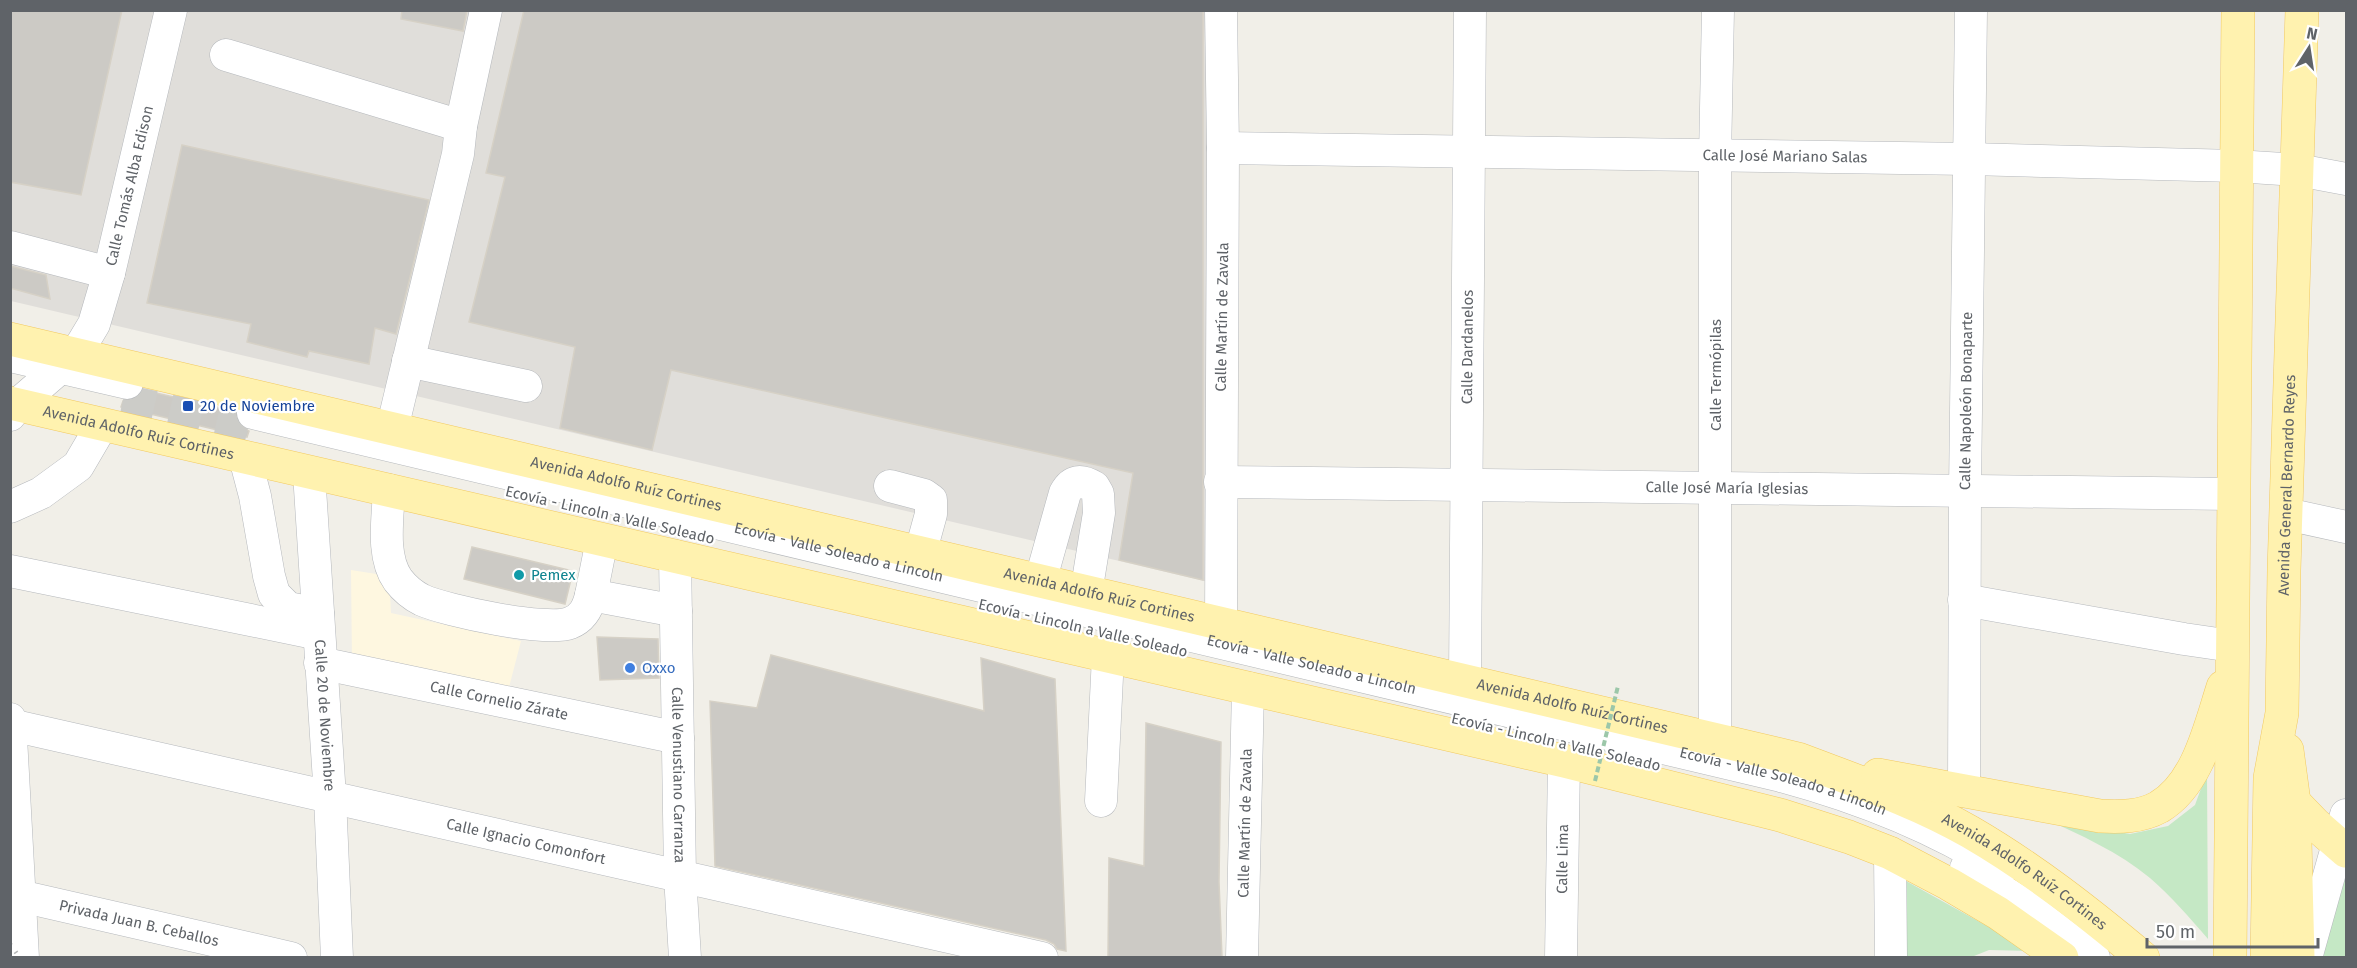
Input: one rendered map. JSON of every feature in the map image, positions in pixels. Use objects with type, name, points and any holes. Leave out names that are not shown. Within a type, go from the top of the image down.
[{"type":"main road","points":[[2230,957],[2238,10]]},
{"type":"main road","name":"Avenida General Bernardo Reyes","points":[[2267,957],[2270,778],[2282,713],[2302,10]]},
{"type":"main road","name":"Avenida Adolfo Ruíz Cortines","points":[[10,339],[60,368],[392,429],[1798,759],[1900,798],[1968,831],[2073,900],[2143,957]]},
{"type":"main road","name":"Avenida Adolfo Ruíz Cortines","points":[[13,408],[102,424],[249,433],[309,473],[1564,761],[1815,825],[1890,853],[1998,913],[2062,957]]},
{"type":"main road","points":[[1798,759],[2100,816],[2123,817],[2158,807],[2173,796],[2196,760],[2232,654]]},
{"type":"main road","points":[[2282,713],[2294,802],[2298,957]]},
{"type":"main road","points":[[2270,778],[2294,802],[2344,837]]},
{"type":"street","name":"Calle Tomás Alba Edison","points":[[13,408],[60,368],[94,324],[109,273],[171,10]]},
{"type":"street","points":[[392,429],[458,154],[461,126],[486,10]]},
{"type":"street","name":"Calle Martín de Zavala","points":[[1221,10],[1223,148],[1221,624]]},
{"type":"street","name":"Calle Dardanelos","points":[[1465,681],[1470,10]]},
{"type":"street","name":"Calle Termópilas","points":[[1715,740],[1717,488],[1715,157],[1718,10]]},
{"type":"street","name":"Calle Napoleón Bonaparte","points":[[1964,791],[1971,10]]},
{"type":"street","points":[[226,55],[461,126]]},
{"type":"street","name":"Calle José Mariano Salas","points":[[1223,148],[1970,159],[2236,166],[2298,170],[2346,179]]},
{"type":"street","points":[[10,247],[109,273]]},
{"type":"street","points":[[10,356],[60,368],[125,392]]},
{"type":"street","points":[[408,361],[526,386]]},
{"type":"street","points":[[10,373],[60,368]]},
{"type":"street","points":[[10,507],[41,493],[78,466],[102,424]]},
{"type":"street","points":[[249,433],[255,496],[274,594],[319,637]]},
{"type":"street","name":"Ecovía - Lincoln a Valle Soleado","points":[[249,433],[1809,802],[1885,830],[1966,869],[2032,910],[2094,957]]},
{"type":"street","name":"Ecovía - Valle Soleado a Lincoln","points":[[249,433],[1770,773],[1838,792],[1919,824],[1982,857],[2055,906],[2120,957]]},
{"type":"street","name":"Calle 20 de Noviembre","points":[[309,473],[330,797],[337,957]]},
{"type":"street","points":[[1040,582],[1065,493],[1074,481],[1081,481],[1094,487],[1100,502],[1086,593]]},
{"type":"street","name":"Calle José María Iglesias","points":[[1220,482],[2233,494]]},
{"type":"street","points":[[890,486],[924,495],[931,500],[931,514],[920,554]]},
{"type":"street","points":[[389,490],[388,552],[397,579],[409,592],[422,599],[458,611],[543,626],[558,626],[578,619],[585,612],[591,595],[602,540]]},
{"type":"street","points":[[2286,514],[2346,527]]},
{"type":"street","name":"Calle Venustiano Carranza","points":[[675,556],[680,876],[685,957]]},
{"type":"street","name":"Calle Cornelio Zárate","points":[[10,571],[319,637],[678,738]]},
{"type":"street","points":[[591,595],[676,611]]},
{"type":"street","points":[[1964,600],[2172,637],[2232,654]]},
{"type":"street","points":[[1101,801],[1108,656]]},
{"type":"street","name":"Calle Martín de Zavala","points":[[1242,957],[1248,688]]},
{"type":"street","points":[[10,719],[21,934]]},
{"type":"street","name":"Calle Ignacio Comonfort","points":[[11,725],[1042,957]]},
{"type":"street","name":"Calle Lima","points":[[1561,957],[1564,761]]},
{"type":"street","points":[[2306,957],[2344,837]]},
{"type":"street","points":[[1890,853],[1891,957]]},
{"type":"street","name":"Privada Juan B. Ceballos","points":[[21,934],[291,957]]},
{"type":"path","points":[[1595,781],[1618,686]]},
{"type":"shaded area","points":[[11,11],[1220,11],[1213,583],[11,301]]},
{"type":"shaded area","points":[[351,570],[389,576],[391,613],[521,641],[507,695],[352,663]]},
{"type":"green space","points":[[2207,772],[2208,939],[2165,892],[2138,869],[2099,845],[2044,818],[2130,834],[2168,826],[2195,805]]},
{"type":"green space","points":[[2340,877],[2346,879],[2346,957],[2322,958]]},
{"type":"green space","points":[[1906,881],[2032,951],[1989,950],[1969,958],[1906,958]]},
{"type":"building","points":[[10,10],[122,10],[81,195],[10,182]]},
{"type":"building","points":[[402,10],[467,10],[463,31],[401,19]]},
{"type":"building","points":[[524,10],[1203,10],[1203,580],[1119,560],[1133,473],[671,370],[652,450],[560,428],[575,347],[469,322],[505,177],[486,173]]},
{"type":"building","points":[[182,145],[429,200],[396,334],[375,328],[369,364],[309,351],[307,357],[247,342],[251,324],[147,303]]},
{"type":"building","points":[[10,266],[46,275],[50,299],[10,288]]},
{"type":"building","points":[[143,390],[235,411],[240,426],[249,431],[247,437],[121,407],[123,401],[133,400],[140,396]]},
{"type":"building","name":"Pemex","points":[[472,547],[573,571],[565,604],[464,579]]},
{"type":"building","name":"Oxxo","points":[[597,637],[658,639],[659,678],[600,680]]},
{"type":"building","points":[[771,655],[984,711],[981,658],[1055,679],[1066,951],[1057,949],[1054,944],[1046,940],[715,866],[710,701],[757,708]]},
{"type":"building","points":[[1146,723],[1221,742],[1219,882],[1222,957],[1108,957],[1109,858],[1144,866]]},
{"type":"tunnel","points":[[123,400],[250,428]]},
{"type":"railway","points":[[10,944],[20,958]]},
{"type":"place","name":"20 de Noviembre","points":[[188,406]]},
{"type":"place","name":"Pemex","points":[[519,575]]},
{"type":"place","name":"Oxxo","points":[[630,668]]}]
